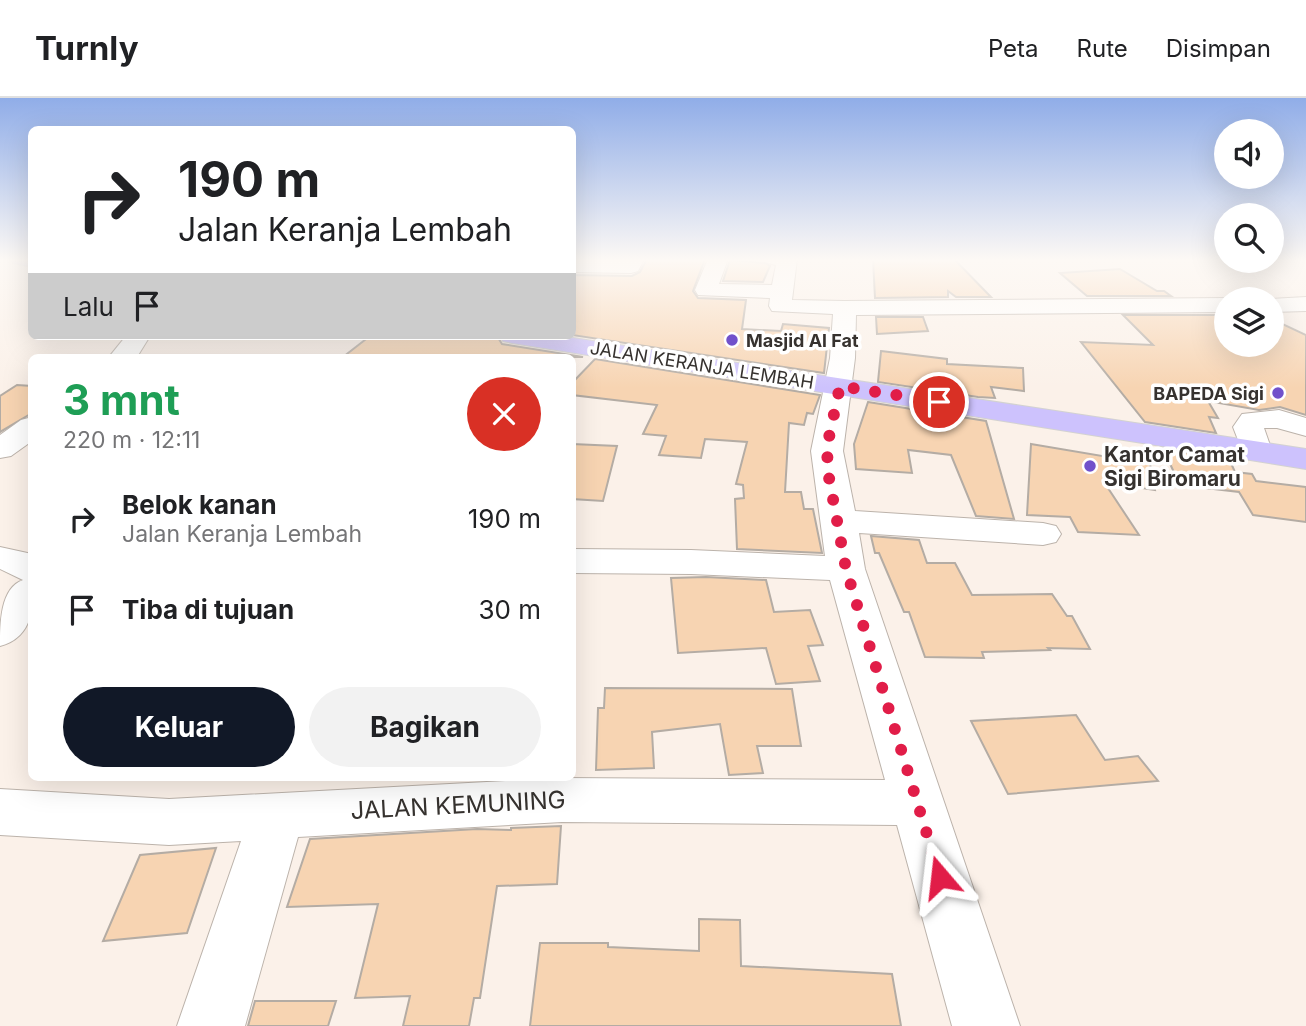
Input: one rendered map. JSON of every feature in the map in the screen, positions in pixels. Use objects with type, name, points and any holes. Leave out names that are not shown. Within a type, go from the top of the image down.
[{"type":"main road","name":"JALAN KERANJA LEMBAH","points":[[538,340],[1306,458]]},
{"type":"street","points":[[781,302],[780,306],[844,308],[1214,305]]},
{"type":"street","points":[[1284,305],[1306,304]]},
{"type":"street","points":[[844,308],[846,328],[840,386],[828,442],[827,467],[846,569],[986,1026]]},
{"type":"street","points":[[125,354],[136,340]]},
{"type":"street","points":[[1256,451],[1248,427],[1252,420],[1279,419],[1306,427]]},
{"type":"street","points":[[0,449],[28,429]]},
{"type":"street","points":[[839,521],[1043,534]]},
{"type":"street","points":[[0,558],[28,567]]},
{"type":"street","points":[[576,561],[691,562],[846,569]]},
{"type":"street","points":[[0,632],[28,595]]},
{"type":"street","name":"JALAN KEMUNING","points":[[1,814],[169,822],[562,800],[917,803]]},
{"type":"street","points":[[211,1026],[277,814]]},
{"type":"building","points":[[576,302],[746,302],[742,329],[781,331],[783,324],[829,328],[824,373],[576,336]]},
{"type":"building","points":[[1123,315],[1214,315],[1214,357],[1284,357],[1284,325],[1306,335],[1306,415],[1280,407],[1259,410],[1208,401],[1218,418],[1209,417],[1216,433],[1145,422],[1081,342],[1153,345]]},
{"type":"building","points":[[876,317],[923,317],[928,331],[877,334]]},
{"type":"building","points":[[365,340],[500,340],[502,344],[564,354],[347,354]]},
{"type":"building","points":[[881,351],[947,359],[947,364],[1023,368],[1024,391],[991,387],[995,398],[978,397],[878,382]]},
{"type":"building","points":[[595,359],[820,395],[813,414],[807,413],[804,425],[789,423],[785,492],[801,492],[804,509],[813,509],[822,553],[737,549],[735,499],[744,498],[743,485],[736,484],[747,442],[705,439],[701,458],[659,455],[666,436],[643,434],[657,405],[576,395],[576,379]]},
{"type":"building","points":[[17,385],[28,386],[28,415],[0,432],[0,396]]},
{"type":"building","points":[[868,402],[986,421],[1014,519],[976,516],[951,455],[908,450],[912,473],[856,469],[854,444]]},
{"type":"building","points":[[576,444],[617,446],[603,501],[576,499]]},
{"type":"building","points":[[1031,444],[1150,464],[1155,490],[1104,482],[1139,535],[1078,532],[1070,517],[1027,515]]},
{"type":"building","points":[[1163,449],[1229,459],[1235,472],[1252,474],[1256,481],[1306,487],[1306,522],[1253,515],[1239,492],[1180,485]]},
{"type":"building","points":[[871,536],[919,540],[927,563],[955,563],[972,595],[1052,594],[1067,616],[1072,616],[1090,649],[1048,648],[1050,650],[982,652],[984,658],[925,657],[909,612],[904,612],[879,553],[875,553]]},
{"type":"building","points":[[671,578],[766,580],[774,612],[810,610],[823,645],[808,646],[820,681],[776,684],[766,648],[678,653]]},
{"type":"building","points":[[605,688],[792,689],[801,746],[757,746],[763,773],[729,775],[720,724],[652,732],[654,768],[596,770],[598,708],[604,708]]},
{"type":"building","points":[[1076,715],[1105,760],[1138,756],[1158,781],[1008,794],[971,721]]},
{"type":"building","points":[[561,826],[557,884],[497,886],[480,998],[474,998],[469,1026],[403,1026],[410,996],[355,998],[378,904],[287,907],[310,839]]},
{"type":"building","points":[[216,848],[187,933],[103,941],[140,855]]},
{"type":"building","points":[[699,919],[740,920],[741,966],[892,974],[901,1026],[530,1026],[540,943],[608,943],[608,947],[699,951]]},
{"type":"building","points":[[255,1001],[336,1001],[328,1026],[248,1026]]},
{"type":"place","name":"Masjid Al Fat","points":[[732,340]]},
{"type":"place","name":"BAPEDA Sigi","points":[[1278,393]]},
{"type":"place","name":"Kantor Camat Sigi Biromaru","points":[[1090,466]]},
{"type":"route","points":[[939,402],[840,386],[828,442],[827,467],[846,569],[940,877]]}]
